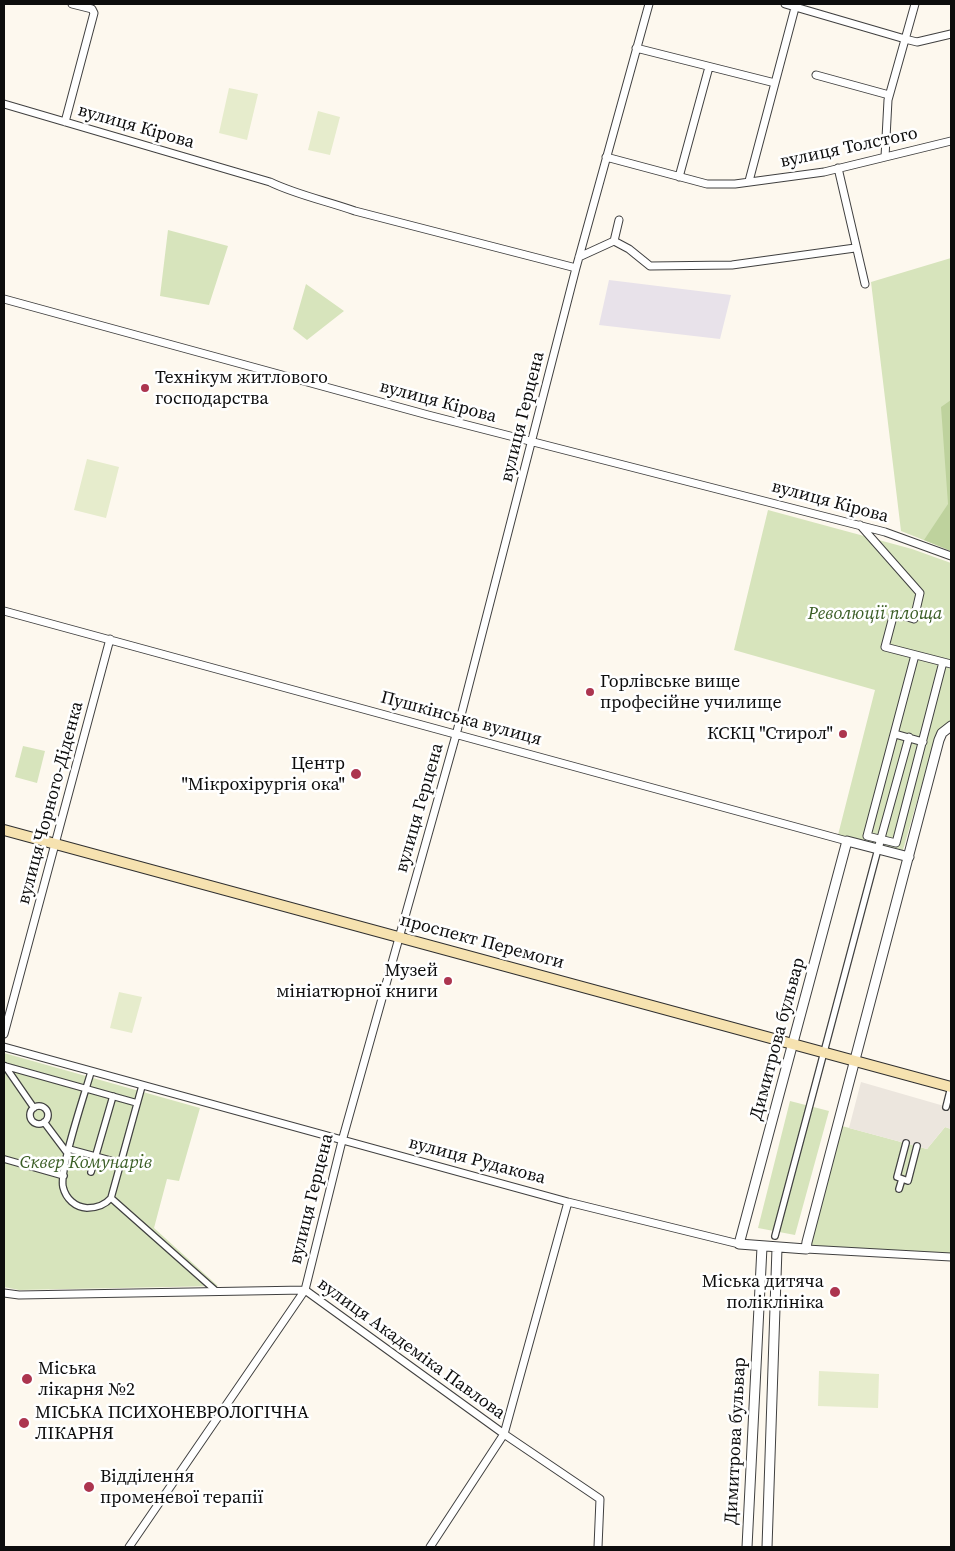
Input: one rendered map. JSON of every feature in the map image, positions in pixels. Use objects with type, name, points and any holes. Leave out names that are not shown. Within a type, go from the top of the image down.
[{"type":"main road","name":"проспект Перемоги","points":[[4,830],[951,1087]]},
{"type":"street","points":[[65,122],[94,13],[92,9],[72,4]]},
{"type":"street","name":"вулиця Герцена","points":[[129,1547],[305,1290],[342,1141],[456,735],[576,268],[649,4]]},
{"type":"street","points":[[786,4],[795,5],[917,42],[951,34]]},
{"type":"street","points":[[885,157],[890,95],[915,4]]},
{"type":"street","points":[[749,181],[795,5]]},
{"type":"street","points":[[636,48],[775,83]]},
{"type":"street","points":[[679,176],[709,67]]},
{"type":"street","points":[[816,75],[890,95]]},
{"type":"street","name":"вулиця Кірова","points":[[4,104],[270,182],[291,192],[355,211],[576,268]]},
{"type":"street","name":"вулиця Толстого","points":[[606,157],[707,184],[749,181],[838,168],[951,141]]},
{"type":"street","points":[[838,168],[855,248],[865,284]]},
{"type":"street","points":[[614,241],[619,220]]},
{"type":"street","points":[[614,241],[650,266],[732,264],[855,248]]},
{"type":"street","points":[[579,257],[614,241]]},
{"type":"street","name":"вулиця Кірова","points":[[4,299],[532,442],[886,532],[951,556]]},
{"type":"street","points":[[860,525],[920,592],[914,619],[894,613],[885,647],[951,664]]},
{"type":"street","name":"Пушкінська вулиця","points":[[4,611],[909,857]]},
{"type":"street","name":"вулиця Чорного-Діденка","points":[[4,1034],[110,639]]},
{"type":"street","points":[[915,654],[896,734],[867,836],[896,843],[943,662]]},
{"type":"street","points":[[806,1249],[939,740],[942,734],[951,726]]},
{"type":"street","points":[[896,734],[923,742]]},
{"type":"street","points":[[775,1236],[909,738]]},
{"type":"street","name":"Димитрова бульвар","points":[[739,1244],[847,841]]},
{"type":"street","name":"вулиця Рудакова","points":[[4,1048],[568,1202],[739,1244],[777,1248],[951,1257]]},
{"type":"street","points":[[34,1108],[5,1066],[138,1103]]},
{"type":"street","points":[[91,1072],[69,1151],[62,1185],[67,1197],[79,1206],[101,1206],[111,1198],[142,1086]]},
{"type":"street","points":[[946,1107],[951,1087]]},
{"type":"street","points":[[92,1172],[113,1096]]},
{"type":"street","points":[[42,1107],[46,1112],[47,1117],[44,1122],[38,1124],[32,1120],[30,1114],[34,1108],[42,1107]]},
{"type":"street","points":[[44,1122],[69,1151],[121,1163]]},
{"type":"street","points":[[906,1143],[897,1177],[902,1179],[908,1180],[917,1146]]},
{"type":"street","points":[[4,1159],[64,1176]]},
{"type":"street","points":[[899,1189],[902,1179]]},
{"type":"street","points":[[111,1198],[216,1291]]},
{"type":"street","points":[[430,1547],[504,1434],[568,1202]]},
{"type":"street","name":"Димитрова бульвар","points":[[747,1547],[762,1247]]},
{"type":"street","name":"Димитрова бульвар","points":[[767,1547],[777,1248]]},
{"type":"street","name":"вулиця Академіка Павлова","points":[[4,1293],[19,1295],[305,1290],[504,1434],[600,1499],[598,1547]]},
{"type":"shaded area","points":[[609,280],[731,295],[720,339],[599,325]]},
{"type":"shaded area","points":[[861,1082],[951,1108],[951,1129],[945,1127],[927,1149],[849,1128]]},
{"type":"green space","points":[[229,88],[258,94],[247,140],[219,133]]},
{"type":"green space","points":[[318,111],[340,117],[330,155],[308,150]]},
{"type":"green space","points":[[168,230],[228,246],[209,305],[160,296]]},
{"type":"green space","points":[[951,258],[951,551],[901,531],[871,282]]},
{"type":"green space","points":[[306,284],[344,311],[307,340],[293,329]]},
{"type":"green space","points":[[951,400],[951,551],[924,540],[948,504],[941,407]]},
{"type":"green space","points":[[87,459],[119,467],[106,518],[74,510]]},
{"type":"green space","name":"Революції площа","points":[[768,510],[912,549],[951,563],[951,721],[936,735],[903,850],[838,835],[875,690],[734,650]]},
{"type":"green space","points":[[23,746],[45,751],[37,783],[15,777]]},
{"type":"green space","points":[[119,992],[142,997],[132,1033],[110,1028]]},
{"type":"green space","name":"Сквер Комунарів","points":[[4,1053],[200,1108],[179,1181],[167,1179],[154,1228],[218,1286],[19,1290],[4,1287]]},
{"type":"green space","points":[[790,1101],[829,1111],[795,1235],[758,1228]]},
{"type":"green space","points":[[842,1126],[927,1149],[945,1127],[951,1129],[951,1258],[808,1251]]},
{"type":"green space","points":[[819,1371],[879,1374],[878,1408],[818,1406]]},
{"type":"place","name":"Технікум житлового господарства","points":[[145,388]]},
{"type":"place","name":"Горлівське вище професійне училище","points":[[590,692]]},
{"type":"place","name":"КСКЦ \"Стирол\"","points":[[843,734]]},
{"type":"place","name":"Центр \"Мікрохірургія ока\"","points":[[356,774]]},
{"type":"place","name":"Музей мініатюрної книги","points":[[448,981]]},
{"type":"place","name":"Міська дитяча поліклініка","points":[[835,1292]]},
{"type":"place","name":"Міська лікарня №2","points":[[27,1379]]},
{"type":"place","name":"МІСЬКА ПСИХОНЕВРОЛОГІЧНА ЛІКАРНЯ","points":[[24,1423]]},
{"type":"place","name":"Відділення променевої терапії","points":[[89,1487]]}]
